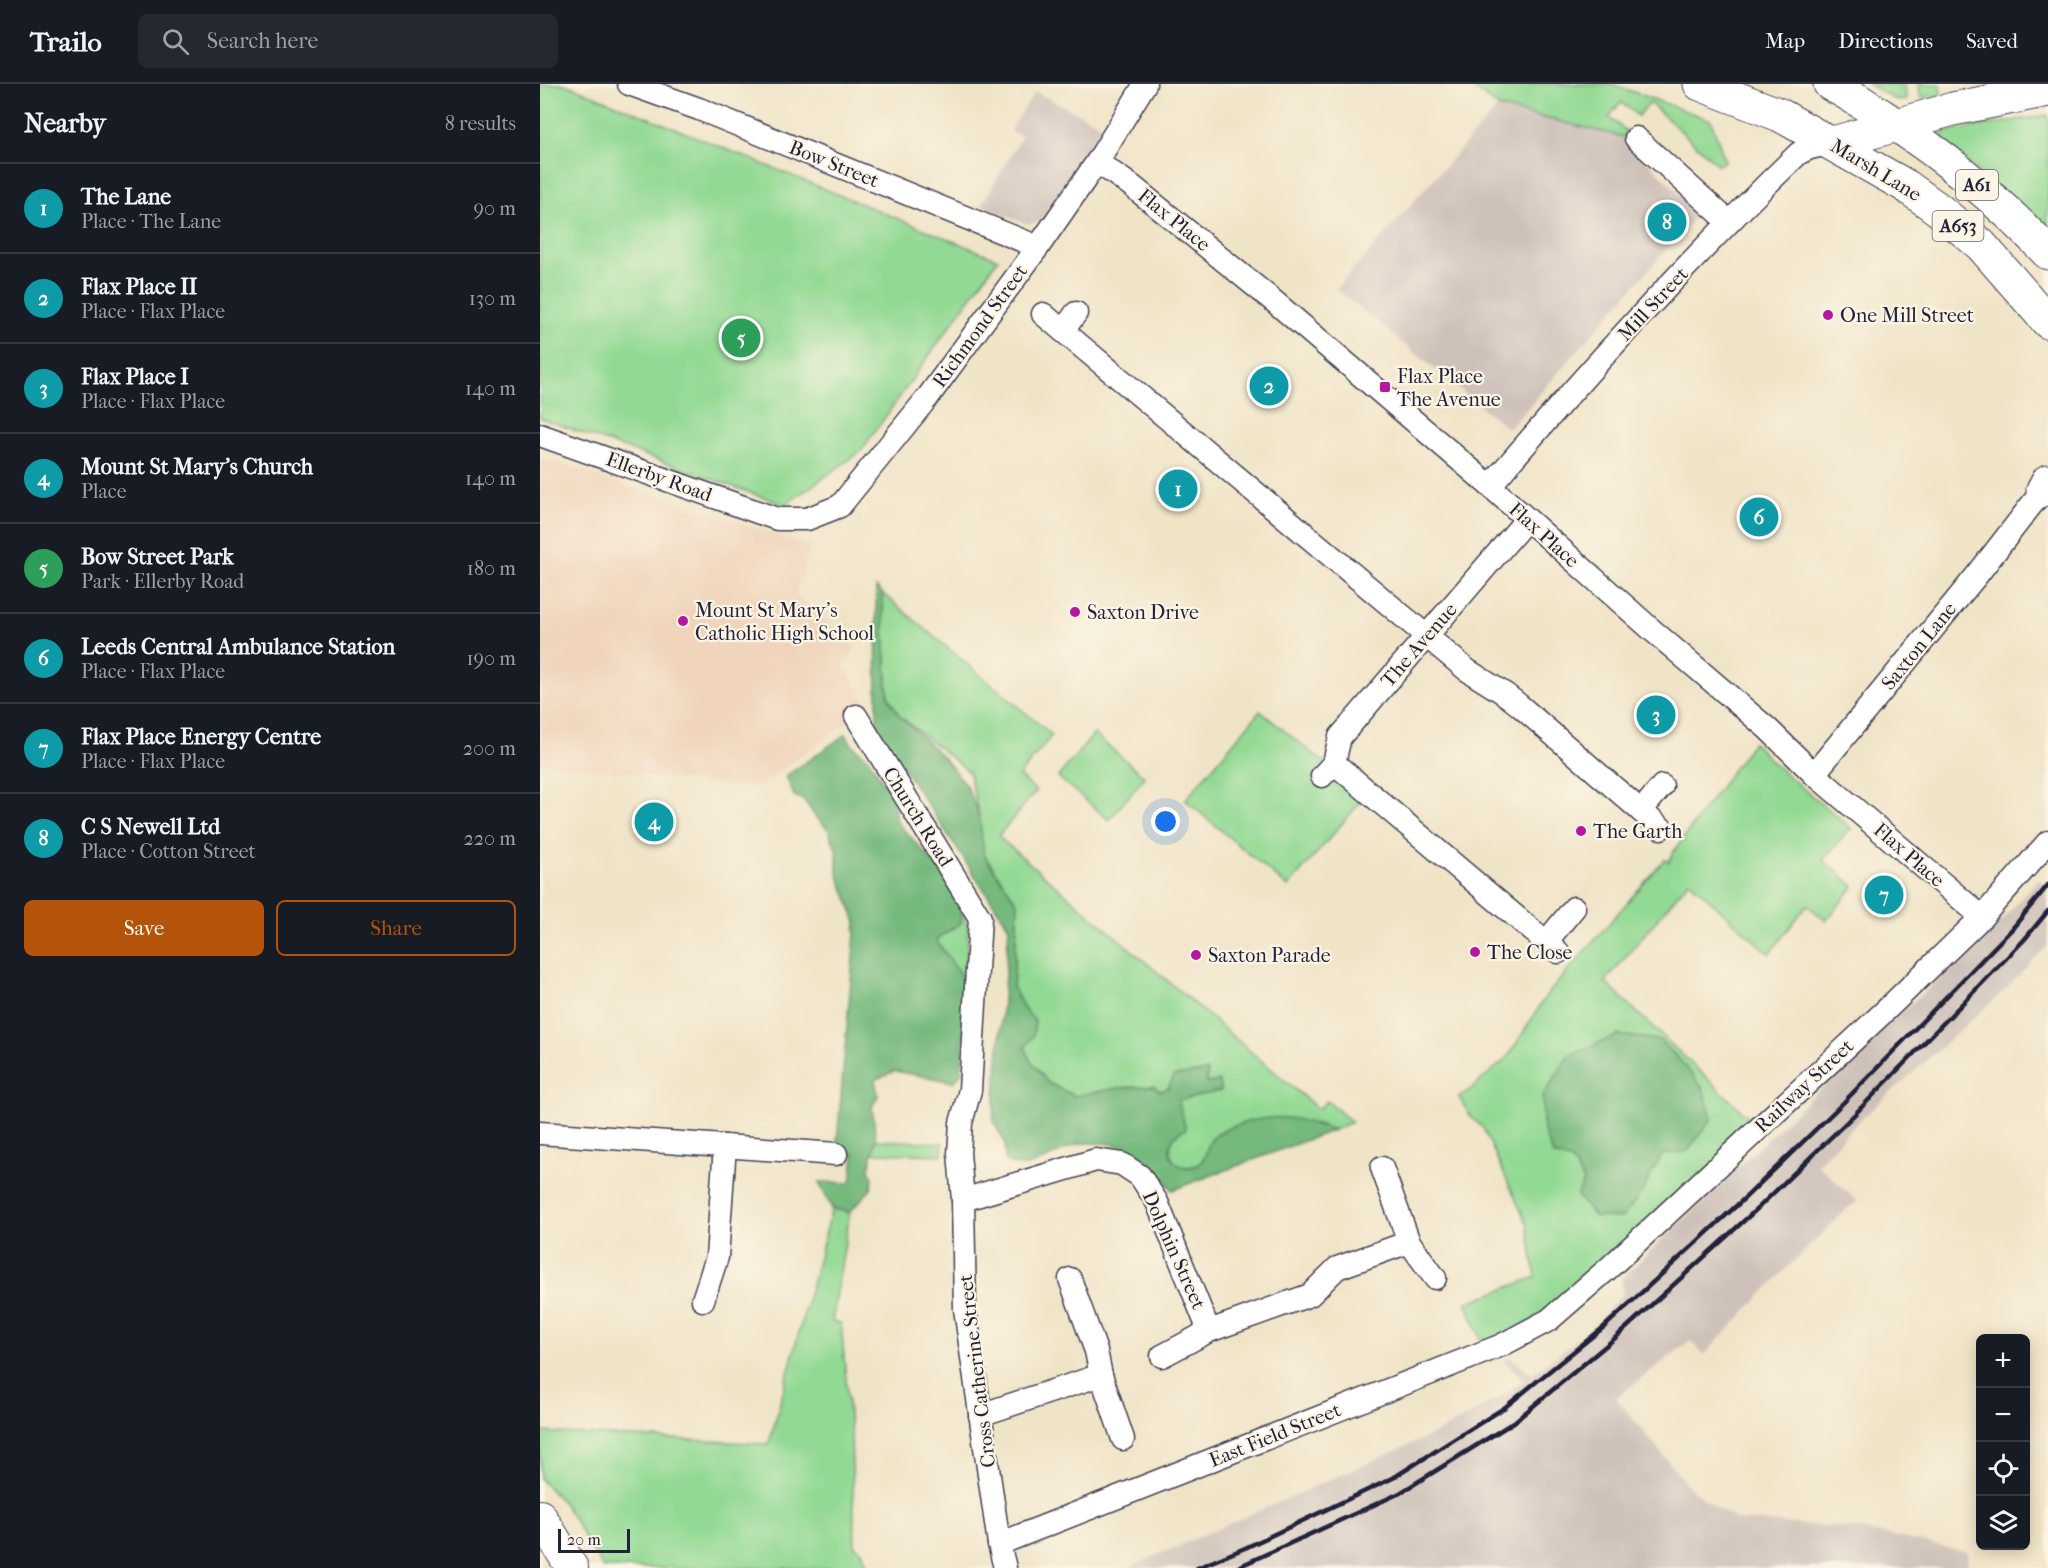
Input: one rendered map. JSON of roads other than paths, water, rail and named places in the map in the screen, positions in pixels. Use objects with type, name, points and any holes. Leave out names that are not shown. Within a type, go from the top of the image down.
[{"type":"highway","name":"Marsh Lane","points":[[1700,84],[1779,115],[1894,178],[1938,209],[1981,245],[2048,322]]},
{"type":"highway","name":"A61","points":[[1835,85],[1945,158],[2016,218],[2048,253]]},
{"type":"highway","points":[[1833,143],[1953,109],[2048,90]]},
{"type":"street","name":"Bow Street","points":[[629,84],[699,109],[1038,247]]},
{"type":"street","name":"Richmond Street","points":[[777,519],[807,519],[840,506],[928,397],[1038,247],[1097,162],[1145,84]]},
{"type":"street","points":[[1636,138],[1729,222]]},
{"type":"street","name":"Mill Street","points":[[1490,486],[1560,405],[1729,222],[1799,153],[1809,148],[1833,143]]},
{"type":"street","name":"Flax Place","points":[[1097,162],[1132,186],[1276,303],[1490,486],[1526,520],[1768,729],[1815,774],[1982,917]]},
{"type":"street","points":[[1063,331],[1076,313]]},
{"type":"street","points":[[1043,314],[1426,637],[1477,678],[1512,699],[1661,828]]},
{"type":"street","name":"Ellerby Road","points":[[540,435],[777,519]]},
{"type":"street","name":"Saxton Lane","points":[[1815,774],[1971,583],[2022,516],[2047,492]]},
{"type":"street","name":"The Avenue","points":[[1526,520],[1340,736],[1328,769],[1552,947],[1574,908]]},
{"type":"street","name":"Church Road","points":[[856,716],[980,918]]},
{"type":"street","points":[[1641,811],[1662,786]]},
{"type":"street","name":"Railway Street","points":[[1550,1320],[1708,1176],[1982,917],[2048,842]]},
{"type":"street","name":"Cross Catherine Street","points":[[980,918],[970,1090],[962,1123],[959,1154],[963,1200],[965,1309],[999,1544],[1005,1568]]},
{"type":"street","points":[[540,1133],[836,1154]]},
{"type":"street","points":[[703,1300],[717,1257],[725,1146]]},
{"type":"street","name":"Dolphin Street","points":[[963,1200],[1096,1160],[1122,1164],[1140,1176],[1156,1203],[1209,1331]]},
{"type":"street","points":[[1382,1168],[1409,1242],[1435,1278]]},
{"type":"street","name":"Dolphin Street","points":[[1161,1356],[1209,1331],[1310,1295],[1337,1268],[1409,1242]]},
{"type":"street","points":[[1070,1279],[1096,1351],[1101,1376],[1123,1439]]},
{"type":"street","name":"East Field Street","points":[[999,1544],[1502,1346],[1550,1320]]},
{"type":"street","points":[[980,1415],[1101,1376]]},
{"type":"street","points":[[540,1516],[572,1568]]},
{"type":"railway","points":[[1197,1568],[1245,1548],[1393,1478],[1504,1408],[1604,1327],[1747,1196],[1843,1103],[2012,929],[2048,885]]},
{"type":"railway","points":[[1236,1568],[1400,1493],[1514,1422],[1614,1339],[1758,1208],[1855,1114],[2024,940],[2048,911]]},
{"type":"place","name":"C S Newell Ltd","points":[[1667,222]]},
{"type":"place","name":"One Mill Street","points":[[1828,315]]},
{"type":"place","name":"Bow Street Park","points":[[741,338]]},
{"type":"place","name":"Flax Place II","points":[[1269,386]]},
{"type":"place","name":"Flax Place The Avenue","points":[[1385,387]]},
{"type":"place","name":"The Lane","points":[[1178,489]]},
{"type":"place","name":"Leeds Central Ambulance Station","points":[[1759,517]]},
{"type":"place","name":"Saxton Drive","points":[[1075,612]]},
{"type":"place","name":"Mount St Mary's Catholic High School","points":[[683,621]]},
{"type":"place","name":"Flax Place I","points":[[1656,715]]},
{"type":"place","name":"Mount St Mary's Church","points":[[654,822]]},
{"type":"place","name":"The Garth","points":[[1581,831]]},
{"type":"place","name":"Flax Place Energy Centre","points":[[1884,895]]},
{"type":"place","name":"The Close","points":[[1475,952]]},
{"type":"place","name":"Saxton Parade","points":[[1196,955]]}]
